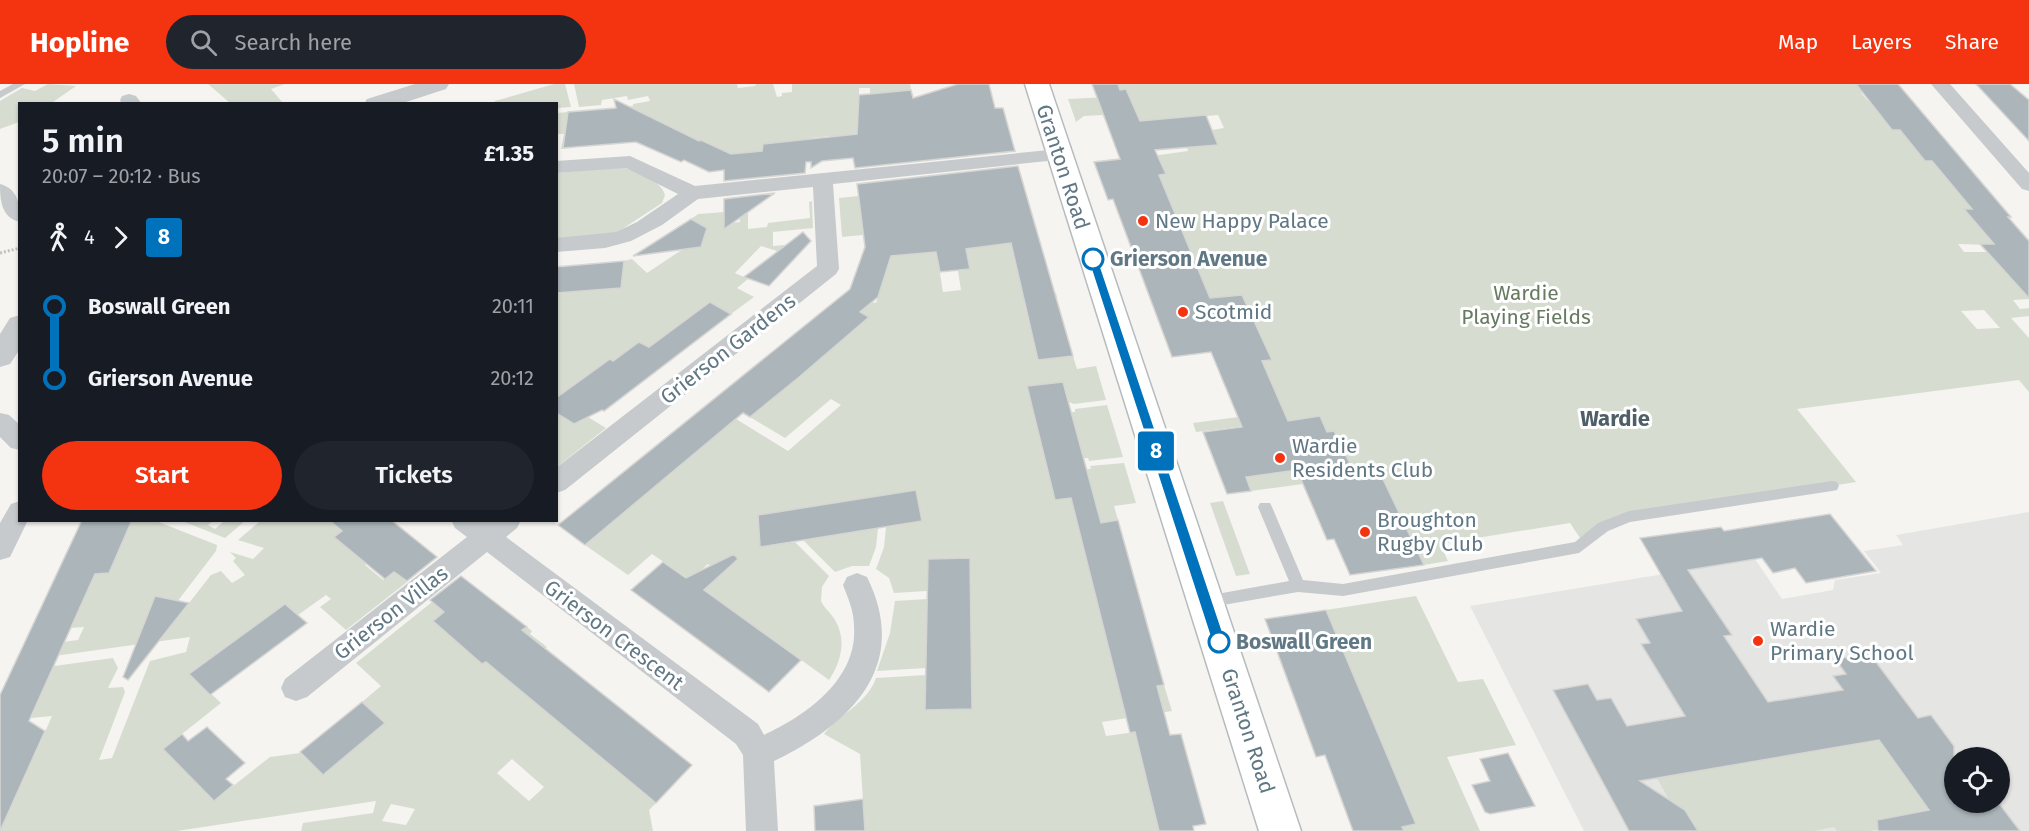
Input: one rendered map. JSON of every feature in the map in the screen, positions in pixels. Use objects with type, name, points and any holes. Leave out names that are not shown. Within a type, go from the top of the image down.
[{"type":"main road","name":"Granton Road","points":[[1037,84],[1280,831]]},
{"type":"street","points":[[381,102],[438,84]]},
{"type":"street","points":[[1941,84],[2029,185]]},
{"type":"street","points":[[558,245],[611,241],[624,237],[638,231],[692,193],[1059,155]]},
{"type":"street","points":[[558,167],[630,162],[692,193]]},
{"type":"street","name":"Grierson Gardens","points":[[558,481],[828,270],[823,180]]},
{"type":"street","points":[[0,190],[18,213]]},
{"type":"street","points":[[0,357],[18,328]]},
{"type":"street","points":[[0,422],[18,439]]},
{"type":"street","points":[[0,549],[18,515]]},
{"type":"street","name":"Grierson Villas","points":[[296,688],[486,526]]},
{"type":"street","name":"Grierson Crescent","points":[[486,526],[747,734],[758,753]]},
{"type":"street","points":[[762,831],[758,753],[802,732],[833,706],[860,669],[866,653],[869,633],[864,602],[856,585]]},
{"type":"lane","points":[[0,95],[20,84]]},
{"type":"lane","points":[[1206,602],[1298,586],[1343,590],[1579,547],[1603,527],[1629,517],[1832,486]]},
{"type":"lane","points":[[1265,507],[1298,586]]},
{"type":"path","points":[[0,253],[18,248]]},
{"type":"shaded area","name":"Wardie Primary School","points":[[2029,512],[2029,831],[1584,831],[1470,606],[1755,559],[1782,599],[1833,590],[1835,580],[1881,573],[1864,551],[1903,545],[1896,535]]},
{"type":"green space","points":[[48,84],[76,86],[53,102],[18,102],[18,122],[0,129],[0,101],[22,88],[35,91]]},
{"type":"green space","points":[[208,84],[285,84],[271,89],[282,102],[229,102]]},
{"type":"green space","points":[[554,84],[565,84],[571,107],[558,108],[558,102],[495,101]]},
{"type":"green space","points":[[574,84],[737,84],[738,88],[756,84],[773,84],[777,97],[782,96],[782,93],[792,92],[792,84],[910,84],[911,90],[870,99],[870,88],[859,88],[859,105],[871,132],[852,134],[832,145],[830,136],[810,138],[810,147],[763,144],[762,151],[719,161],[718,171],[699,167],[715,146],[701,140],[692,146],[646,131],[574,138],[572,148],[561,149],[564,134],[558,134],[558,113],[568,112],[567,121],[575,121],[577,112],[633,106],[633,104],[650,101],[648,96],[628,100],[627,96],[602,100],[601,105],[579,107]]},
{"type":"green space","name":"Wardie Playing Fields","points":[[1118,84],[1873,84],[1870,92],[1861,93],[1868,101],[1877,101],[1925,161],[1957,162],[1941,172],[1963,198],[1978,209],[1965,209],[1994,245],[1958,244],[1964,252],[2029,252],[2029,299],[2013,300],[2020,309],[2029,308],[2029,316],[2011,318],[2029,338],[2029,392],[2019,380],[1797,409],[1856,482],[1620,520],[1584,544],[1570,523],[1440,544],[1448,561],[1424,565],[1360,476],[1251,491],[1246,477],[1349,463],[1334,431],[1327,432],[1320,417],[1196,432],[1193,423],[1283,411],[1262,361],[1271,360],[1242,295],[1204,299],[1152,176],[1166,174],[1145,157],[1188,151],[1187,147],[1218,145],[1212,130],[1224,128],[1218,115],[1107,125],[1103,115],[1084,116],[1076,122],[1068,99],[1129,96],[1126,89],[1120,90]],"holes":[[[1984,310],[2000,328],[1977,329],[1961,311]]]},
{"type":"green space","points":[[621,167],[653,180],[665,195],[662,203],[616,233],[558,239],[558,173]]},
{"type":"green space","points":[[858,196],[861,218],[872,217],[937,254],[943,292],[961,290],[958,271],[970,269],[966,250],[958,248],[996,227],[1000,244],[1011,243],[1025,296],[1056,293],[1057,298],[1024,302],[1038,360],[1073,356],[1077,369],[1096,366],[1106,400],[1074,404],[1069,402],[1063,382],[1027,387],[1055,500],[1093,495],[1087,469],[1091,469],[1090,466],[1124,463],[1136,503],[1114,506],[1118,520],[1079,526],[1103,599],[1139,594],[1143,610],[1101,616],[1120,691],[1164,685],[1172,711],[1102,722],[1106,736],[1135,732],[1159,831],[865,831],[860,754],[824,734],[830,727],[860,702],[876,678],[926,675],[925,710],[972,708],[971,647],[927,591],[894,593],[889,578],[876,569],[884,547],[886,527],[922,521],[916,490],[758,515],[760,547],[795,542],[829,576],[822,587],[821,601],[839,628],[842,643],[837,666],[829,680],[704,590],[722,574],[708,564],[690,580],[652,554],[628,575],[585,545],[712,404],[788,451],[841,405],[831,399],[785,438],[750,417],[781,345],[789,339],[814,353],[835,345],[869,317],[860,312],[871,302],[876,303],[890,259],[862,256],[864,250],[888,247],[886,237],[864,240],[863,235],[842,237],[839,198]]},
{"type":"green space","points":[[812,201],[813,228],[773,232],[773,246],[795,244],[780,252],[761,246],[735,273],[748,279],[737,288],[754,297],[731,314],[709,302],[649,347],[639,342],[627,350],[634,374],[610,359],[591,373],[584,414],[558,397],[558,294],[562,293],[564,285],[584,284],[587,291],[621,288],[624,261],[632,259],[647,273],[689,245],[698,247],[703,242],[691,219],[698,214],[724,212],[725,224],[740,222],[739,210],[748,209],[748,229],[767,227],[768,223],[810,218],[809,202]]},
{"type":"green space","points":[[1107,405],[1123,457],[1089,461],[1088,458],[1084,458],[1071,412],[1075,412],[1075,409]]},
{"type":"green space","points":[[558,414],[574,424],[588,417],[606,428],[558,466]]},
{"type":"green space","points":[[1223,501],[1250,574],[1236,576],[1210,503]]},
{"type":"green space","points":[[131,522],[159,522],[217,545],[216,551],[164,619],[175,621],[211,575],[221,571],[232,583],[245,575],[233,561],[236,558],[230,552],[253,559],[264,548],[238,540],[259,522],[330,522],[376,557],[365,565],[383,580],[394,572],[407,582],[346,630],[320,607],[331,599],[326,595],[298,615],[285,604],[190,674],[221,703],[163,749],[214,801],[270,757],[300,753],[323,775],[385,723],[362,702],[381,686],[356,663],[432,602],[444,612],[433,621],[448,634],[476,637],[463,648],[482,664],[527,627],[532,631],[530,634],[547,647],[509,680],[656,803],[649,810],[653,831],[301,831],[303,823],[373,813],[376,801],[177,831],[0,831],[0,805],[13,803],[27,772],[13,758],[35,755],[52,716],[31,718],[54,666],[113,658],[118,668],[108,688],[123,687],[125,692],[99,760],[112,758],[150,661],[186,652],[190,637],[33,659],[39,645],[78,640],[84,627],[71,628],[95,574],[109,572]],"holes":[[[512,759],[544,787],[529,801],[497,773]],[[391,804],[415,809],[406,825],[382,821]]]},
{"type":"green space","points":[[185,522],[212,522],[208,525],[215,529],[223,522],[244,522],[225,538]]},
{"type":"green space","points":[[878,528],[876,547],[869,566],[852,566],[835,572],[803,540]]},
{"type":"green space","points":[[1416,596],[1458,682],[1483,679],[1516,745],[1447,757],[1480,831],[1404,831],[1402,827],[1416,823],[1399,782],[1385,784],[1391,769],[1326,610]]},
{"type":"green space","points":[[927,599],[926,668],[877,671],[890,633],[895,601]]},
{"type":"green space","points":[[1879,740],[1929,810],[1912,813],[1918,822],[1870,831],[1837,831],[1834,827],[1814,831],[1695,831],[1686,810],[1678,806],[1673,807],[1657,778]]},
{"type":"building","points":[[958,84],[989,84],[995,108],[1003,108],[1015,151],[855,168],[853,158],[822,161],[811,168],[811,162],[806,162],[805,173],[724,181],[724,170],[709,172],[636,142],[563,148],[568,112],[616,108],[614,99],[699,141],[731,154],[762,151],[763,144],[857,134],[859,95],[911,90],[913,98]]},
{"type":"building","points":[[1092,84],[1118,84],[1120,90],[1126,89],[1140,121],[1206,115],[1218,145],[1155,150],[1166,174],[1159,175],[1210,298],[1242,295],[1272,360],[1262,361],[1288,421],[1320,416],[1327,432],[1334,431],[1358,480],[1382,477],[1424,565],[1350,575],[1334,539],[1327,540],[1297,470],[1246,477],[1251,491],[1227,494],[1203,432],[1242,427],[1211,352],[1172,357],[1113,199],[1108,200],[1094,162],[1120,159]]},
{"type":"building","points":[[1856,84],[1898,84],[2011,217],[2008,217],[2029,241],[2029,298],[1980,244],[1994,244],[1964,209],[1972,209],[1932,161],[1925,161],[1900,130],[1892,130]]},
{"type":"building","points":[[1976,84],[2010,84],[2029,100],[2029,141]]},
{"type":"building","points":[[1018,166],[1073,356],[1038,360],[1011,243],[966,249],[970,269],[940,272],[936,252],[891,256],[878,297],[860,312],[869,317],[750,417],[743,413],[585,545],[558,525],[850,289],[865,247],[857,184]]},
{"type":"building","points":[[775,193],[724,229],[724,199]]},
{"type":"building","points":[[691,219],[707,228],[701,247],[633,256]]},
{"type":"building","points":[[803,232],[811,241],[769,286],[744,277]]},
{"type":"building","points":[[624,261],[621,288],[558,293],[558,267]]},
{"type":"building","points":[[710,302],[731,314],[604,411],[574,424],[558,414],[558,397],[610,359],[613,361],[639,342],[649,347]]},
{"type":"building","points":[[1063,382],[1101,523],[1118,520],[1164,685],[1157,686],[1170,735],[1181,734],[1206,824],[1193,826],[1194,831],[1159,831],[1135,732],[1130,733],[1071,498],[1055,500],[1027,386]]},
{"type":"building","points":[[916,490],[922,521],[760,547],[758,515]]},
{"type":"building","points":[[1830,514],[1876,571],[1806,583],[1795,568],[1773,573],[1762,558],[1688,570],[1732,635],[1724,636],[1768,702],[1843,690],[1833,676],[1846,674],[1835,659],[1870,654],[1918,718],[1931,715],[1954,746],[1944,747],[1944,813],[2006,813],[2020,831],[1878,831],[1877,820],[1929,810],[1879,740],[1640,781],[1685,810],[1698,831],[1629,831],[1553,690],[1588,684],[1597,700],[1611,698],[1627,726],[1685,716],[1641,644],[1650,643],[1636,619],[1682,611],[1640,538],[1721,527],[1724,531]]},
{"type":"building","points":[[81,522],[131,522],[109,573],[95,574],[29,721],[45,731],[0,831],[0,695]]},
{"type":"building","points":[[331,522],[393,522],[437,557],[407,581],[394,572],[385,579],[334,537],[342,531]]},
{"type":"building","points":[[734,554],[738,559],[704,590],[801,660],[769,692],[631,590],[663,562],[686,578]]},
{"type":"building","points":[[970,558],[972,709],[925,710],[928,559]]},
{"type":"building","points":[[461,576],[527,627],[522,630],[692,765],[656,803],[486,662],[482,664],[433,621],[444,612],[430,600]]},
{"type":"building","points":[[155,596],[189,603],[128,680],[123,677]]},
{"type":"building","points":[[285,604],[307,623],[210,695],[189,674]]},
{"type":"building","points":[[1326,610],[1416,824],[1402,827],[1404,831],[1353,831],[1325,755],[1316,757],[1265,619]]},
{"type":"building","points":[[362,702],[385,723],[323,775],[300,752]]},
{"type":"building","points":[[207,727],[245,763],[226,779],[233,785],[214,801],[163,749],[182,734],[188,741]]},
{"type":"building","points":[[1508,753],[1535,806],[1490,814],[1485,812],[1472,785],[1490,781],[1480,759]]},
{"type":"building","points":[[863,799],[865,831],[815,831],[814,806]]},
{"type":"bus line","name":"8","points":[[1093,259],[1219,642]]},
{"type":"place","name":"New Happy Palace","points":[[1143,221]]},
{"type":"place","name":"Grierson Avenue","points":[[1093,259]]},
{"type":"place","name":"Scotmid","points":[[1183,312]]},
{"type":"place","name":"Wardie Residents Club","points":[[1280,458]]},
{"type":"place","name":"Broughton Rugby Club","points":[[1365,532]]},
{"type":"place","name":"Wardie Primary School","points":[[1758,641]]},
{"type":"place","name":"Boswall Green","points":[[1219,642]]},
{"type":"district","name":"Wardie","points":[[1615,418]]}]
